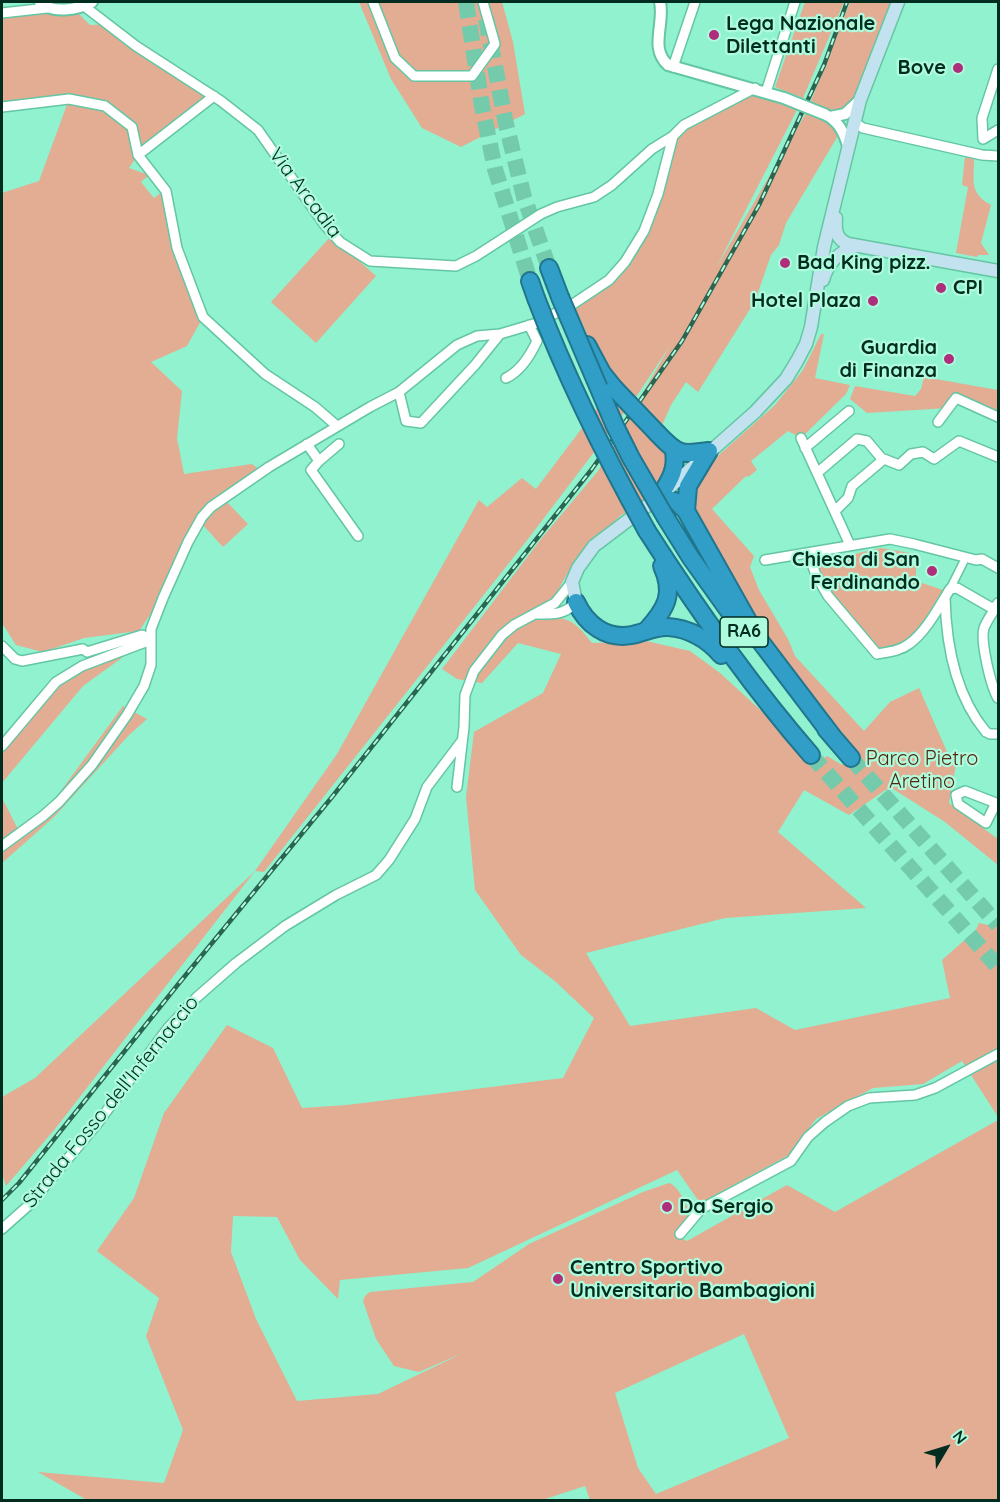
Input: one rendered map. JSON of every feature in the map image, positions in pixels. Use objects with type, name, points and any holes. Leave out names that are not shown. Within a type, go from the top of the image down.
[{"type":"highway","name":"RA6","points":[[549,268],[615,426],[666,518],[735,621],[784,682],[851,758]]},
{"type":"highway","name":"RA6","points":[[530,281],[566,373],[597,441],[645,532],[712,629],[780,719],[811,755]]},
{"type":"highway","points":[[558,292],[598,365],[614,388],[674,451],[673,476],[660,496],[677,502],[686,511],[757,637],[833,737]]},
{"type":"highway","points":[[674,451],[693,453],[709,451]]},
{"type":"highway","points":[[686,511],[688,486],[709,451]]},
{"type":"highway","points":[[645,532],[668,579],[669,592],[661,613],[646,631]]},
{"type":"highway","points":[[576,602],[580,612],[590,623],[611,635],[621,637],[667,627],[694,634],[716,648],[757,699],[780,719]]},
{"type":"main road","points":[[816,305],[824,247],[854,122],[860,100],[898,2]]},
{"type":"main road","points":[[834,204],[837,234],[843,242],[999,271]]},
{"type":"main road","points":[[576,602],[572,582],[578,567],[594,546],[660,496],[756,412],[786,379],[806,344],[824,275],[841,253],[856,246]]},
{"type":"street","points":[[62,2],[84,5]]},
{"type":"street","points":[[373,2],[394,58],[414,75],[472,76],[495,44],[483,2]]},
{"type":"street","points":[[660,2],[662,16],[658,44],[662,60],[673,67],[761,90],[827,116],[839,126],[848,146]]},
{"type":"street","points":[[673,67],[695,2]]},
{"type":"street","points":[[761,90],[795,2]]},
{"type":"street","points":[[2,13],[45,4],[53,9],[84,5]]},
{"type":"street","name":"Via Arcadia","points":[[84,5],[136,45],[214,96],[258,130],[324,224],[340,242],[370,261],[390,264],[456,266],[476,256],[541,214],[556,207],[594,197],[612,185],[652,149],[673,136],[684,125],[761,90]]},
{"type":"street","points":[[982,155],[982,118],[999,69]]},
{"type":"street","points":[[138,155],[214,96]]},
{"type":"street","points":[[2,107],[69,99],[105,106],[132,127],[138,155],[166,191],[177,248],[203,317],[266,374],[315,407],[337,426]]},
{"type":"street","points":[[827,116],[845,114],[860,100]]},
{"type":"street","points":[[854,122],[863,128],[982,155],[999,156]]},
{"type":"street","points":[[983,139],[999,130]]},
{"type":"street","points":[[2,846],[43,816],[92,765],[144,686],[151,665],[151,629],[188,542],[202,517],[211,507],[307,444],[399,392],[457,345],[477,336],[500,334],[529,325],[573,304],[609,280],[625,262],[644,231],[658,194],[673,136]]},
{"type":"street","points":[[506,378],[512,375],[529,357],[537,341],[529,325]]},
{"type":"street","points":[[399,392],[406,421],[420,423],[476,365],[500,334]]},
{"type":"street","points":[[938,422],[956,398],[999,417]]},
{"type":"street","points":[[805,448],[849,411]]},
{"type":"street","points":[[801,438],[850,545]]},
{"type":"street","points":[[817,473],[857,439],[867,441],[883,460],[899,465],[911,454],[923,452],[934,459],[959,441],[999,457]]},
{"type":"street","points":[[307,444],[320,461]]},
{"type":"street","points":[[339,444],[311,470],[358,536]]},
{"type":"street","points":[[835,511],[848,498],[852,486],[883,460]]},
{"type":"street","points":[[765,560],[890,540],[982,560],[999,568]]},
{"type":"street","points":[[808,553],[816,575],[828,596],[877,654],[898,650],[908,645],[916,637],[971,558]]},
{"type":"street","points":[[971,558],[999,574]]},
{"type":"street","points":[[555,603],[572,582]]},
{"type":"street","points":[[948,593],[957,588],[990,607],[998,605]]},
{"type":"street","points":[[948,593],[947,632],[953,665],[961,690],[986,732],[999,734]]},
{"type":"street","points":[[457,787],[465,695],[474,671],[502,635],[514,625],[555,603],[576,602]]},
{"type":"street","points":[[560,614],[576,602]]},
{"type":"street","points":[[998,605],[983,635],[991,683],[999,698]]},
{"type":"street","points":[[537,614],[560,614],[590,623]]},
{"type":"street","points":[[2,646],[15,659],[22,661],[83,649],[87,652],[142,634],[152,640]]},
{"type":"street","points":[[2,746],[56,682],[82,666],[152,640]]},
{"type":"street","name":"Strada Fosso dell'Infernaccio","points":[[2,1229],[29,1205],[82,1142],[168,1028],[196,998],[236,963],[285,926],[336,895],[376,875],[389,860],[415,819],[427,788],[461,742]]},
{"type":"street","points":[[680,1234],[700,1209],[791,1161],[808,1137],[848,1106],[869,1098],[915,1095],[935,1088],[999,1054]]},
{"type":"green space","points":[[359,2],[502,2],[513,42],[525,114],[461,147],[422,128],[391,79]]},
{"type":"green space","points":[[805,2],[844,2],[803,98],[775,87]]},
{"type":"green space","points":[[850,2],[896,2],[858,97],[838,113],[811,101]]},
{"type":"green space","points":[[48,12],[78,13],[90,25],[108,24],[214,96],[138,155],[129,168],[149,175],[141,182],[154,198],[163,191],[203,317],[187,346],[151,362],[182,391],[177,438],[184,474],[252,464],[259,469],[207,504],[187,534],[154,609],[139,631],[84,638],[43,652],[16,645],[2,623],[2,193],[39,181],[69,99],[2,107],[2,17]]},
{"type":"green space","name":"Parco Pietro Aretino","points":[[755,88],[800,104],[716,268],[806,113],[827,121],[839,134],[786,223],[779,245],[771,255],[755,301],[698,392],[686,382],[671,405],[656,439],[669,453],[671,471],[646,502],[621,515],[576,558],[543,617],[560,618],[572,622],[592,643],[646,641],[690,651],[720,673],[781,729],[811,767],[827,756],[842,765],[851,751],[766,647],[699,526],[688,496],[702,470],[775,405],[803,370],[821,334],[824,334],[815,378],[850,385],[846,394],[801,438],[788,431],[751,461],[757,470],[748,477],[746,476],[712,509],[754,556],[750,567],[759,590],[788,639],[795,656],[864,731],[890,702],[919,688],[948,754],[957,759],[949,803],[998,839],[998,865],[945,822],[890,787],[849,815],[804,790],[778,832],[866,908],[725,918],[586,953],[630,1026],[756,1008],[795,1030],[950,998],[942,960],[976,930],[979,923],[992,926],[998,915],[998,1117],[962,1061],[923,1084],[873,1088],[816,1119],[789,1155],[700,1203],[677,1170],[468,1268],[340,1280],[338,1299],[300,1260],[277,1217],[233,1216],[231,1252],[256,1319],[297,1401],[378,1394],[463,1353],[419,1372],[394,1366],[376,1339],[363,1301],[370,1292],[473,1282],[529,1244],[643,1192],[669,1183],[677,1189],[695,1216],[680,1234],[687,1241],[787,1185],[835,1212],[998,1120],[998,1500],[590,1500],[585,1486],[542,1500],[87,1500],[38,1472],[164,1483],[183,1430],[146,1336],[159,1298],[97,1251],[134,1198],[164,1113],[227,1025],[273,1048],[302,1108],[347,1105],[563,1078],[594,1018],[556,982],[521,955],[475,890],[466,797],[474,732],[543,693],[561,654],[518,643],[482,683],[457,679],[442,669],[541,539],[598,471],[671,344],[636,397],[528,539],[264,872],[255,871],[337,754],[479,500],[487,507],[522,478],[536,489],[616,383],[590,341],[573,304],[609,280],[644,231],[673,136]],"holes":[[[744,1334],[789,1438],[656,1494],[638,1468],[615,1393]]]},
{"type":"green space","points":[[965,157],[974,159],[974,186],[979,196],[991,205],[981,243],[989,255],[978,255],[977,257],[956,253],[968,187],[962,185]]},
{"type":"green space","points":[[331,236],[376,276],[316,343],[271,302]]},
{"type":"green space","points":[[924,377],[998,390],[998,412],[956,397],[948,408],[867,413],[850,399],[855,386],[915,396],[921,389]]},
{"type":"green space","points":[[226,501],[248,524],[223,547],[202,524]]},
{"type":"green space","points":[[881,548],[916,554],[916,581],[943,590],[910,637],[891,648],[879,649],[831,594],[819,575],[814,556],[830,552],[832,559]]},
{"type":"green space","points":[[141,644],[83,686],[2,783],[2,746],[56,682]]},
{"type":"green space","points":[[123,706],[147,719],[129,735],[54,817],[2,863],[2,798],[18,829],[52,803]]},
{"type":"green space","points":[[255,871],[55,1129],[6,1186],[2,1173],[2,1097],[35,1078]]},
{"type":"tunnel","points":[[466,2],[482,106],[495,169],[530,281]]},
{"type":"tunnel","points":[[486,19],[506,124],[524,197],[549,268]]},
{"type":"tunnel","points":[[811,755],[998,967]]},
{"type":"tunnel","points":[[851,758],[998,925]]},
{"type":"railway","points":[[2,1200],[19,1183],[332,797],[592,469],[682,341],[759,205],[824,65],[847,2]]},
{"type":"place","name":"Lega Nazionale Dilettanti","points":[[714,35]]},
{"type":"place","name":"Bove","points":[[958,68]]},
{"type":"place","name":"Bad King pizz.","points":[[785,263]]},
{"type":"place","name":"CPI","points":[[941,288]]},
{"type":"place","name":"Hotel Plaza","points":[[873,301]]},
{"type":"place","name":"Guardia di Finanza","points":[[949,359]]},
{"type":"place","name":"Chiesa di San Ferdinando","points":[[932,571]]},
{"type":"place","name":"Da Sergio","points":[[667,1207]]},
{"type":"place","name":"Centro Sportivo Universitario Bambagioni","points":[[558,1279]]}]
